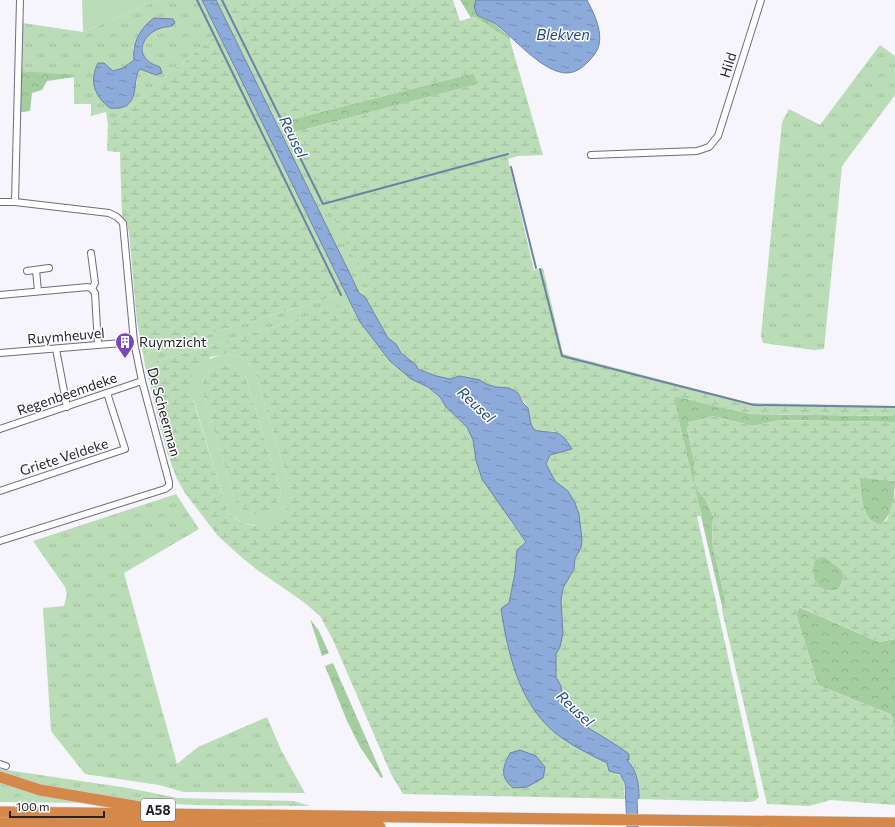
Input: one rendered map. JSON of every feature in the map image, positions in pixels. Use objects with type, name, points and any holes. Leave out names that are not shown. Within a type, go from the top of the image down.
[{"type":"highway","name":"A58","points":[[0,777],[40,790],[105,802],[190,814]]},
{"type":"highway","name":"A58","points":[[0,812],[895,823]]},
{"type":"highway","name":"A58","points":[[0,823],[380,827]]},
{"type":"highway","name":"A58","points":[[273,827],[287,826]]},
{"type":"street","points":[[15,202],[20,0]]},
{"type":"street","name":"Hild","points":[[592,156],[698,151],[708,147],[718,136],[761,0]]},
{"type":"street","name":"De Scheerman","points":[[0,202],[15,202],[109,213],[123,222],[134,342],[142,381],[169,482],[169,486],[0,541]]},
{"type":"street","points":[[91,253],[95,282],[92,289]]},
{"type":"street","points":[[27,270],[49,268]]},
{"type":"street","points":[[36,270],[38,291]]},
{"type":"street","points":[[0,295],[88,287],[92,289],[95,293],[98,345]]},
{"type":"street","name":"Ruymheuvel","points":[[0,353],[134,342]]},
{"type":"street","points":[[56,349],[67,407]]},
{"type":"street","name":"Regenbeemdeke","points":[[0,429],[142,381]]},
{"type":"street","name":"Griete Veldeke","points":[[0,491],[126,449],[107,393]]},
{"type":"green space","points":[[82,0],[158,0],[83,32]]},
{"type":"green space","points":[[158,0],[202,0],[349,299],[335,307],[287,323],[145,365],[143,354],[339,295],[212,39],[108,125],[106,112],[91,116],[91,104],[74,104],[74,76],[22,71],[23,23],[83,32]],"holes":[[[166,18],[172,26],[157,29],[150,34],[143,44],[142,50],[147,60],[160,67],[156,75],[140,69],[137,73],[137,83],[129,102],[116,108],[108,106],[95,92],[104,63],[113,71],[123,68],[134,60],[133,47]]]},
{"type":"green space","points":[[216,0],[225,0],[369,288],[359,293]]},
{"type":"green space","points":[[225,0],[453,0],[460,21],[475,17],[510,40],[543,155],[518,156],[508,159],[534,270],[543,268],[563,354],[749,403],[895,406],[895,416],[751,414],[674,396],[694,484],[694,461],[687,428],[688,422],[713,416],[753,426],[780,420],[895,422],[895,481],[859,478],[865,512],[873,522],[880,525],[887,520],[895,493],[895,639],[879,642],[800,607],[796,614],[818,685],[892,715],[895,740],[895,805],[831,800],[809,806],[767,804],[722,610],[722,606],[726,603],[712,542],[713,516],[706,500],[695,487],[702,516],[697,516],[759,797],[755,801],[749,802],[637,799],[637,776],[632,765],[615,743],[600,736],[577,720],[577,718],[585,723],[587,720],[576,712],[562,697],[561,686],[556,678],[556,654],[560,647],[563,633],[561,600],[563,588],[574,569],[575,558],[581,548],[582,540],[568,491],[555,481],[546,464],[550,455],[572,448],[554,431],[543,432],[534,430],[531,424],[528,408],[518,393],[509,388],[497,387],[486,384],[480,380],[460,376],[450,379],[436,376],[418,369],[416,365],[401,353],[396,344],[388,338],[365,297],[359,293],[369,288],[291,133],[477,84],[474,73],[285,121]],"holes":[[[824,556],[842,570],[844,575],[839,589],[825,590],[816,583],[813,565],[815,559]]]},
{"type":"green space","points":[[460,0],[476,0],[474,6],[477,15],[493,23],[510,37],[510,40],[475,17],[471,18]]},
{"type":"green space","points":[[213,38],[339,295],[143,354],[137,322],[129,232],[127,224],[122,216],[120,152],[107,151],[108,125]]},
{"type":"green space","points":[[880,45],[895,56],[895,95],[842,166],[824,349],[814,350],[763,343],[761,336],[782,122],[789,109],[820,125]]},
{"type":"green space","points":[[22,71],[74,75],[75,77],[47,81],[42,90],[32,93],[30,111],[21,112]]},
{"type":"green space","points":[[474,73],[478,84],[291,133],[285,121]]},
{"type":"green space","points":[[349,299],[360,322],[390,361],[411,379],[428,387],[440,397],[446,407],[467,427],[473,440],[476,460],[511,522],[526,542],[517,550],[515,573],[509,603],[526,694],[530,704],[575,746],[607,763],[609,771],[623,779],[624,794],[626,799],[403,794],[391,774],[333,640],[320,616],[305,603],[256,569],[218,536],[185,493],[177,479],[167,452],[145,365],[287,323],[334,307]],"holes":[[[227,354],[240,357],[247,362],[255,372],[291,491],[255,526],[239,521],[227,510],[193,400],[210,357]]]},
{"type":"green space","points":[[227,354],[240,357],[250,365],[255,372],[291,491],[289,503],[284,513],[276,520],[267,524],[256,525],[246,523],[236,518],[227,510],[191,392],[192,377],[196,371],[206,361]],"holes":[[[226,365],[234,367],[246,378],[281,492],[274,506],[268,511],[261,513],[246,511],[240,507],[235,500],[202,390],[203,380],[208,372]]]},
{"type":"green space","points":[[226,365],[234,367],[246,378],[281,492],[274,507],[261,514],[246,512],[235,500],[202,390],[203,380],[208,372]]},
{"type":"green space","points":[[674,396],[751,414],[895,416],[895,422],[780,420],[753,426],[713,416],[687,428],[694,461],[694,486],[706,500],[713,516],[712,542],[726,603],[722,606],[679,422]]},
{"type":"green space","points":[[859,477],[895,481],[890,511],[880,525],[873,522],[865,512]]},
{"type":"green space","points":[[176,494],[199,529],[124,573],[177,764],[198,747],[267,717],[281,750],[305,793],[184,792],[159,785],[85,774],[51,731],[43,608],[64,606],[67,594],[65,587],[33,541]]},
{"type":"green space","points":[[824,556],[842,570],[844,575],[839,589],[825,590],[816,583],[813,565],[815,559]]},
{"type":"green space","points":[[799,607],[879,642],[895,639],[895,740],[892,715],[818,685],[796,614]]},
{"type":"green space","points":[[310,619],[319,631],[329,653],[322,656]]},
{"type":"green space","points":[[333,663],[383,777],[381,778],[360,747],[347,721],[325,666]]},
{"type":"green space","points":[[0,769],[128,788],[178,798],[294,801],[310,806],[198,805],[141,801],[100,796],[40,784],[0,774]]},
{"type":"green space","points":[[0,781],[90,803],[0,802]]},
{"type":"water","name":"Reusel","points":[[202,0],[216,0],[359,293],[365,297],[388,338],[396,344],[401,353],[416,365],[418,369],[436,376],[450,379],[460,376],[480,380],[486,384],[496,387],[509,388],[518,393],[523,403],[528,408],[531,424],[534,430],[559,434],[572,449],[550,455],[546,464],[555,481],[568,491],[575,503],[579,514],[582,540],[581,548],[575,558],[574,569],[563,588],[561,600],[563,633],[560,647],[556,654],[556,677],[561,686],[562,697],[590,725],[577,718],[577,720],[629,754],[629,760],[627,760],[633,768],[639,788],[639,798],[637,799],[638,827],[627,827],[625,783],[620,774],[609,771],[607,763],[573,745],[554,732],[542,720],[523,691],[511,659],[501,609],[509,603],[515,573],[517,550],[526,542],[482,479],[476,460],[473,440],[467,427],[446,407],[440,397],[428,387],[411,379],[390,361],[360,322]]},
{"type":"water","name":"Blekven","points":[[476,0],[587,0],[596,20],[600,35],[598,49],[589,61],[579,69],[571,73],[557,71],[538,61],[494,23],[477,15],[474,6]]},
{"type":"water","points":[[154,18],[173,19],[175,23],[172,26],[161,28],[153,32],[144,42],[142,50],[143,54],[146,59],[160,67],[162,73],[156,75],[140,69],[137,73],[132,100],[127,105],[120,108],[110,108],[100,98],[95,88],[94,76],[98,63],[104,63],[113,71],[123,68],[134,60],[134,48],[138,37],[141,31]]},
{"type":"water","points":[[520,750],[536,756],[545,767],[543,778],[527,787],[513,788],[504,775],[504,767],[510,753]]},
{"type":"waterway","points":[[197,0],[341,295]]},
{"type":"waterway","name":"Reusel","points":[[222,0],[323,204],[508,154]]},
{"type":"waterway","points":[[511,167],[536,268]]},
{"type":"waterway","points":[[540,269],[562,356],[754,405],[895,407]]},
{"type":"place","name":"Ruymzicht","points":[[125,359]]}]
